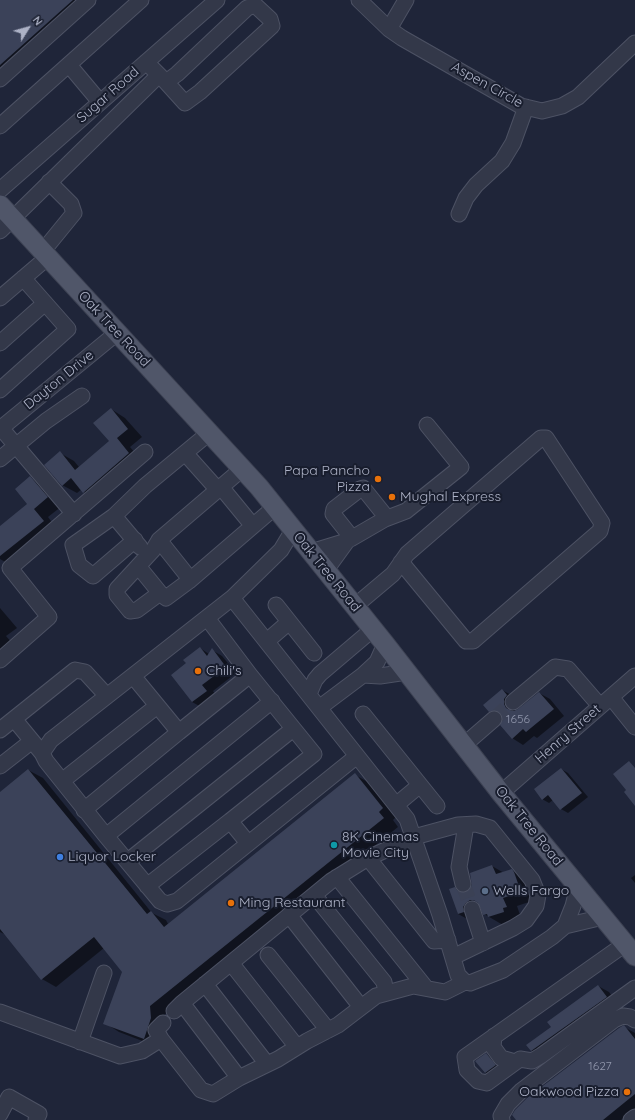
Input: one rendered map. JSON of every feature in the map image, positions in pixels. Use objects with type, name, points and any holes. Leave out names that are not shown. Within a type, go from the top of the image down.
[{"type":"main road","name":"Oak Tree Road","points":[[0,205],[6,225],[46,254],[210,433],[275,507],[355,606],[501,793],[630,950]]},
{"type":"street","points":[[0,79],[88,0]]},
{"type":"street","points":[[0,126],[141,0]]},
{"type":"street","name":"Sugar Road","points":[[0,190],[217,0]]},
{"type":"street","name":"Aspen Circle","points":[[359,0],[389,29],[402,38],[521,106],[542,111],[562,106],[578,97],[635,43]]},
{"type":"street","points":[[389,29],[406,0]]},
{"type":"street","points":[[6,225],[49,182],[162,79],[177,74],[247,8],[255,5],[270,19],[272,26],[200,92],[185,103],[162,79],[146,62]]},
{"type":"street","points":[[69,65],[100,102]]},
{"type":"street","points":[[459,214],[466,198],[476,185],[502,161],[513,143],[526,107]]},
{"type":"street","points":[[0,298],[23,278],[46,254],[74,213],[71,204],[49,182]]},
{"type":"street","points":[[0,390],[68,329],[23,278]]},
{"type":"street","points":[[0,343],[45,303]]},
{"type":"street","name":"Dayton Drive","points":[[0,428],[118,332]]},
{"type":"street","points":[[0,459],[46,421],[82,396]]},
{"type":"street","points":[[311,552],[349,539],[387,518],[406,511],[461,467],[427,425]]},
{"type":"street","points":[[0,428],[74,514]]},
{"type":"street","points":[[135,540],[93,576],[79,565],[73,545],[114,516],[144,486],[210,433]]},
{"type":"street","points":[[355,606],[393,574],[401,562],[407,554],[541,438],[546,438],[602,523],[600,531],[473,642],[466,641],[401,562]]},
{"type":"street","points":[[0,660],[49,617],[10,568],[145,452]]},
{"type":"street","points":[[185,452],[253,526]]},
{"type":"street","points":[[160,593],[137,610],[130,611],[117,595],[117,589],[143,561],[158,540],[242,469]]},
{"type":"street","points":[[349,539],[334,514],[334,510],[360,489],[363,488],[387,518]]},
{"type":"street","points":[[114,516],[135,540],[143,561],[160,593],[166,598],[190,580],[275,507]]},
{"type":"street","points":[[42,753],[51,740],[232,598],[281,550],[293,530]]},
{"type":"street","points":[[326,570],[349,539]]},
{"type":"street","points":[[158,540],[190,580]]},
{"type":"street","points":[[232,598],[297,678],[407,819],[448,940],[458,975],[465,982]]},
{"type":"street","points":[[276,605],[314,653]]},
{"type":"street","points":[[147,886],[314,754],[250,675],[207,618]]},
{"type":"street","points":[[267,641],[289,622]]},
{"type":"street","points":[[309,694],[315,680],[320,674],[373,629]]},
{"type":"street","points":[[320,708],[363,675],[377,662],[385,644]]},
{"type":"street","points":[[513,702],[555,667],[568,669],[635,727]]},
{"type":"street","points":[[0,730],[75,670],[85,672],[107,696]]},
{"type":"street","points":[[363,675],[380,676],[407,672]]},
{"type":"street","points":[[297,678],[308,678],[320,674]]},
{"type":"street","points":[[84,810],[250,675]]},
{"type":"street","points":[[133,676],[179,732]]},
{"type":"street","name":"Henry Street","points":[[501,793],[635,676]]},
{"type":"street","points":[[106,836],[272,701]]},
{"type":"street","points":[[62,781],[157,706]]},
{"type":"street","points":[[363,714],[437,806]]},
{"type":"street","points":[[464,745],[494,719]]},
{"type":"street","points":[[14,720],[42,753],[46,761],[84,810],[128,861],[147,886],[160,901],[167,904],[177,901],[357,756]]},
{"type":"street","points":[[128,861],[293,729]]},
{"type":"street","points":[[0,766],[32,741]]},
{"type":"street","points":[[396,805],[420,785]]},
{"type":"street","points":[[230,820],[248,844]]},
{"type":"street","points":[[239,1078],[178,1007],[314,895],[338,877],[368,858],[414,837],[458,825],[476,824],[490,828],[532,880],[538,895],[536,906],[526,920],[453,958]]},
{"type":"street","points":[[464,884],[459,867],[466,825]]},
{"type":"street","points":[[368,858],[434,941],[448,940]]},
{"type":"street","points":[[338,877],[426,988]]},
{"type":"street","points":[[565,926],[573,906],[578,886]]},
{"type":"street","points":[[314,895],[384,982],[386,993]]},
{"type":"street","points":[[472,909],[483,943]]},
{"type":"street","points":[[289,916],[361,1007]]},
{"type":"street","points":[[163,1023],[156,1030],[161,1040],[201,1090],[213,1094],[239,1078],[338,1025],[376,996],[413,986],[445,992],[465,982],[470,983],[502,970],[552,937],[565,926],[602,917]]},
{"type":"street","points":[[630,950],[494,1036],[464,1057],[467,1070],[478,1081],[487,1083],[520,1059],[532,1061],[542,1055],[635,988]]},
{"type":"street","points":[[268,955],[328,1030]]},
{"type":"street","points":[[231,963],[297,1047]]},
{"type":"street","points":[[80,1042],[104,973]]},
{"type":"street","points":[[205,984],[267,1064]]},
{"type":"street","points":[[0,1012],[120,1056],[142,1051],[161,1040]]},
{"type":"street","points":[[502,1120],[501,1116],[508,1104],[521,1091],[614,1020],[623,1016],[630,1017],[635,1020]]},
{"type":"street","points":[[494,1036],[493,1046],[501,1058],[515,1062]]},
{"type":"street","points":[[0,1114],[9,1097],[39,1114],[36,1120]]},
{"type":"street","points":[[631,1120],[635,1117]]},
{"type":"building","points":[[0,0],[73,0],[0,65]]},
{"type":"building","points":[[111,408],[128,429],[117,438],[129,453],[83,493],[71,478],[62,486],[44,465],[60,451],[75,470],[109,441],[93,423]]},
{"type":"building","points":[[30,476],[48,497],[34,509],[44,521],[0,556],[0,526],[27,504],[15,489]]},
{"type":"building","name":"Chili's","points":[[200,647],[207,656],[212,648],[226,667],[202,685],[207,691],[192,702],[171,675],[186,663],[183,660]]},
{"type":"building","points":[[502,689],[507,695],[504,699],[504,704],[506,708],[510,710],[514,711],[518,709],[539,692],[554,709],[526,732],[523,729],[512,739],[500,725],[503,718],[501,713],[497,710],[489,712],[483,705]]},
{"type":"building","points":[[629,761],[635,768],[635,806],[624,792],[626,790],[613,774]]},
{"type":"building","points":[[561,768],[582,793],[560,810],[548,795],[542,800],[534,789]]},
{"type":"building","points":[[28,769],[147,914],[151,911],[164,927],[355,773],[383,808],[379,812],[384,818],[150,1006],[151,1018],[144,1039],[103,1024],[122,972],[94,937],[41,980],[0,929],[0,792]]},
{"type":"building","name":"Wells Fargo","points":[[492,865],[496,874],[512,869],[521,892],[503,898],[507,907],[503,908],[504,912],[488,917],[487,914],[483,915],[478,903],[474,900],[470,900],[463,907],[464,912],[458,914],[449,889],[455,887],[461,893],[469,891],[472,886],[470,873]]},
{"type":"building","points":[[598,985],[607,997],[531,1051],[526,1045],[551,1027],[547,1022]]},
{"type":"building","points":[[624,1025],[635,1039],[635,1094],[603,1120],[516,1120],[512,1115],[527,1098]]},
{"type":"building","points":[[486,1053],[496,1065],[485,1073],[475,1061]]},
{"type":"tunnel","points":[[494,719],[513,702]]},
{"type":"tunnel","points":[[463,884],[472,909]]},
{"type":"place","name":"Papa Pancho Pizza","points":[[378,479]]},
{"type":"place","name":"Mughal Express","points":[[392,497]]},
{"type":"place","name":"Chili's","points":[[198,671]]},
{"type":"place","name":"8K Cinemas Movie City","points":[[334,845]]},
{"type":"place","name":"Liquor Locker","points":[[60,857]]},
{"type":"place","name":"Wells Fargo","points":[[485,891]]},
{"type":"place","name":"Ming Restaurant","points":[[231,903]]},
{"type":"place","name":"Oakwood Pizza","points":[[627,1092]]}]
